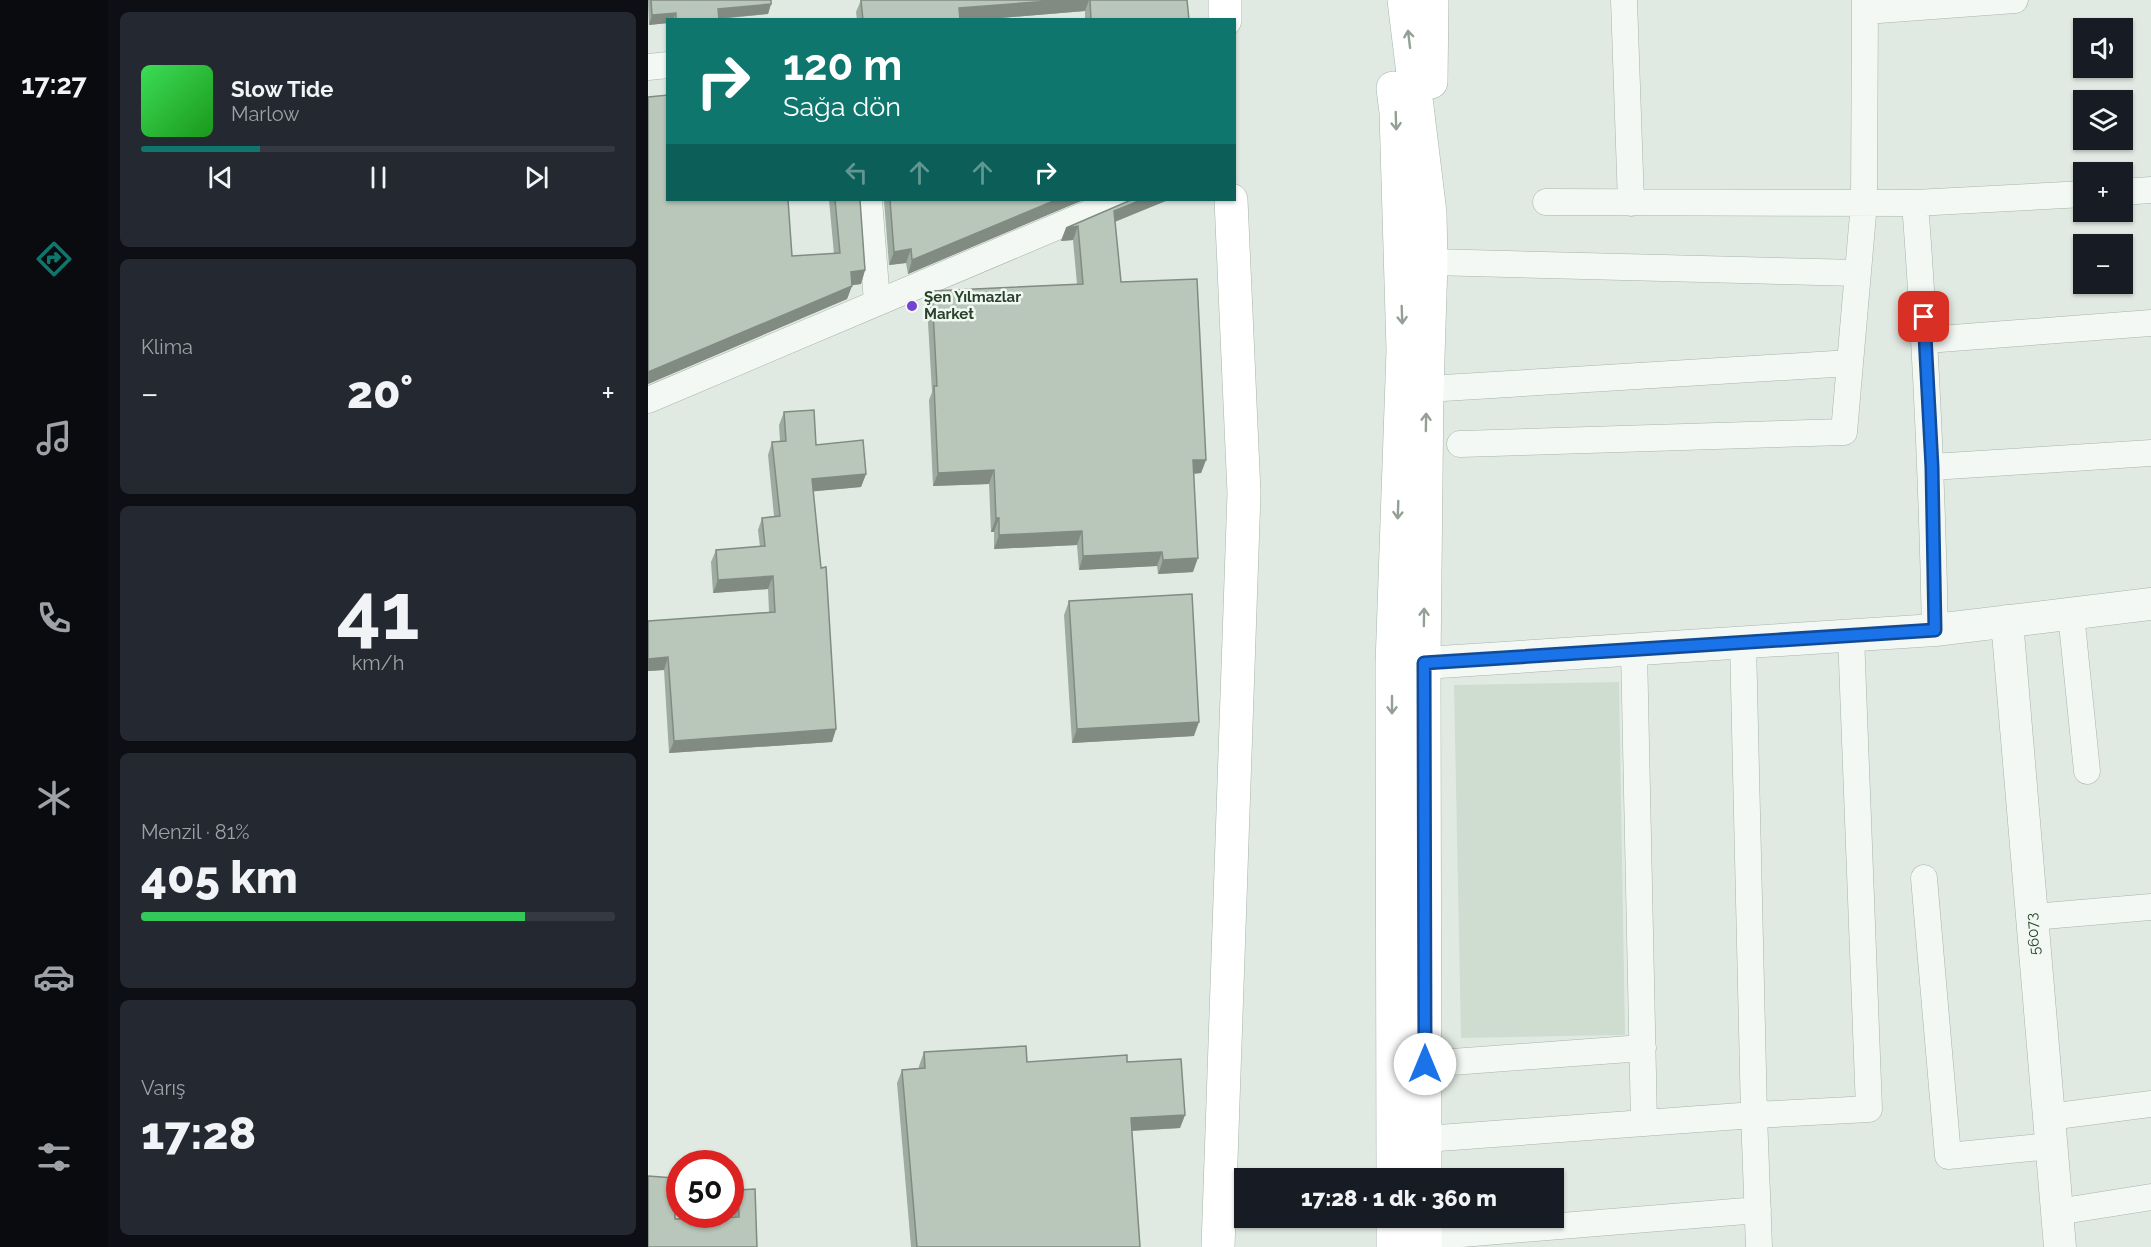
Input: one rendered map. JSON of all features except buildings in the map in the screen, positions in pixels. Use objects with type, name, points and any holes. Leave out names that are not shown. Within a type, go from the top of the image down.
[{"type":"main road","points":[[1225,0],[1226,18]]},
{"type":"main road","points":[[1381,0],[1396,112],[1403,350],[1392,665],[1393,1168]]},
{"type":"main road","points":[[1404,0],[1430,213]]},
{"type":"main road","points":[[1425,1168],[1424,663],[1431,262],[1432,0]]},
{"type":"main road","points":[[1218,1247],[1244,493],[1231,201]]},
{"type":"main road","points":[[1393,1228],[1393,1247]]},
{"type":"street","points":[[1624,0],[1631,203]]},
{"type":"street","points":[[1460,444],[1844,432],[1864,203],[1865,6],[2015,0]]},
{"type":"street","points":[[648,67],[666,65]]},
{"type":"street","points":[[2133,191],[2151,190]]},
{"type":"street","points":[[1546,202],[1915,203],[2073,195]]},
{"type":"street","points":[[869,201],[877,302]]},
{"type":"street","points":[[648,400],[1118,201]]},
{"type":"street","points":[[1915,203],[1926,340],[1932,467],[1935,630]]},
{"type":"street","points":[[1431,262],[1858,273]]},
{"type":"street","points":[[1926,340],[2151,323]]},
{"type":"street","points":[[1427,389],[1850,363]]},
{"type":"street","points":[[1932,467],[2151,453]]},
{"type":"street","points":[[1424,663],[1935,630],[2151,604]]},
{"type":"street","points":[[2071,614],[2086,771]]},
{"type":"street","name":"56073","points":[[2007,621],[2057,1212],[2058,1247]]},
{"type":"street","points":[[1425,1139],[1869,1109],[1851,636]]},
{"type":"street","points":[[1743,642],[1759,1247]]},
{"type":"street","points":[[1634,649],[1644,1123]]},
{"type":"street","points":[[1924,878],[1948,1156],[2151,1104]]},
{"type":"street","points":[[2032,916],[2151,907]]},
{"type":"street","points":[[1425,1064],[1642,1048]]},
{"type":"street","points":[[2057,1212],[2151,1197]]},
{"type":"street","points":[[1425,1234],[1758,1210]]},
{"type":"shaded area","points":[[1619,682],[1625,1035],[1461,1038],[1454,685]]},
{"type":"place","name":"Şen Yılmazlar Market","points":[[912,306]]},
{"type":"route","points":[[1425,1064],[1424,663],[1935,630],[1932,467],[1924,317]]}]
